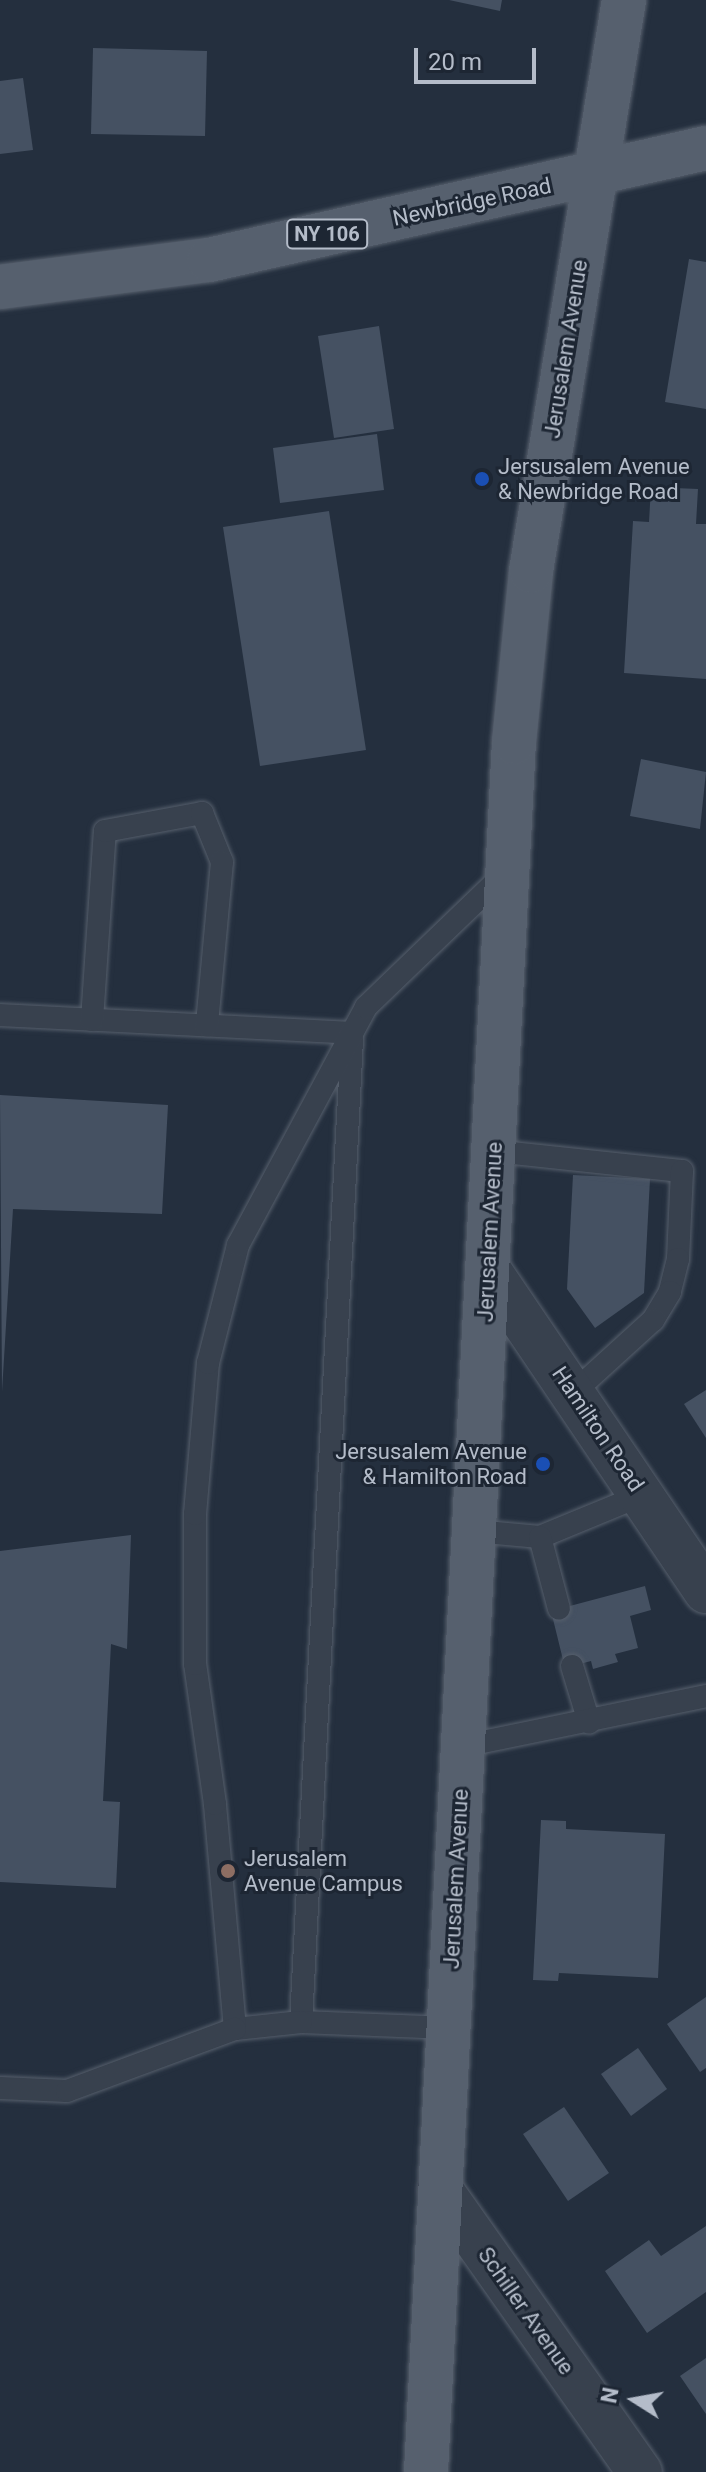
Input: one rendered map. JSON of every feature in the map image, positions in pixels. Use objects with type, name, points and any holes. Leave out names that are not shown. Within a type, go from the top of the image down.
[{"type":"main road","name":"Jerusalem Avenue","points":[[426,2472],[507,871],[531,571],[624,0]]},
{"type":"main road","name":"Newbridge Road","points":[[0,287],[209,260],[706,148]]},
{"type":"street","name":"Hamilton Road","points":[[488,1269],[575,1391],[642,1495],[703,1581]]},
{"type":"street","name":"Schiller Avenue","points":[[440,2189],[640,2472]]},
{"type":"lane","points":[[92,1020],[105,831],[202,813],[222,862],[207,1025]]},
{"type":"lane","points":[[235,2029],[215,1804],[195,1664],[195,1514],[208,1363],[238,1245],[366,1007],[507,871]]},
{"type":"lane","points":[[0,1015],[352,1033]]},
{"type":"lane","points":[[301,2022],[352,1033]]},
{"type":"lane","points":[[494,1151],[682,1171],[678,1259],[670,1292],[653,1320],[575,1391]]},
{"type":"lane","points":[[474,1531],[540,1537],[642,1495]]},
{"type":"lane","points":[[540,1537],[559,1609]]},
{"type":"lane","points":[[572,1666],[589,1722]]},
{"type":"lane","points":[[463,1746],[706,1696]]},
{"type":"lane","points":[[0,2088],[67,2091],[235,2029],[301,2022],[449,2028]]},
{"type":"building","points":[[449,0],[502,0],[500,11]]},
{"type":"building","points":[[93,48],[207,51],[205,136],[91,134]]},
{"type":"building","points":[[23,78],[33,150],[0,154],[0,81]]},
{"type":"building","points":[[689,259],[706,262],[706,409],[665,402]]},
{"type":"building","points":[[379,326],[394,429],[334,438],[318,336]]},
{"type":"building","points":[[377,434],[384,490],[280,503],[273,448]]},
{"type":"building","points":[[651,487],[698,489],[696,524],[706,524],[706,679],[624,673],[633,521],[649,522]]},
{"type":"building","points":[[329,511],[366,750],[260,766],[223,527]]},
{"type":"building","points":[[641,759],[706,772],[700,829],[630,816]]},
{"type":"building","points":[[0,1095],[168,1105],[162,1214],[13,1209],[2,1392]]},
{"type":"building","points":[[573,1175],[650,1179],[644,1293],[595,1328],[567,1289]]},
{"type":"building","points":[[706,1390],[706,1438],[684,1404]]},
{"type":"building","points":[[131,1535],[127,1649],[111,1644],[103,1801],[120,1802],[116,1888],[0,1882],[0,1551]]},
{"type":"building","points":[[645,1586],[651,1610],[630,1616],[638,1648],[615,1654],[618,1662],[593,1669],[591,1661],[565,1668],[551,1611]]},
{"type":"building","points":[[541,1820],[566,1821],[566,1829],[665,1834],[658,1978],[559,1973],[558,1981],[533,1980]]},
{"type":"building","points":[[706,1997],[706,2068],[700,2072],[667,2024]]},
{"type":"building","points":[[638,2048],[667,2089],[631,2116],[601,2074]]},
{"type":"building","points":[[564,2107],[609,2173],[568,2201],[523,2134]]},
{"type":"building","points":[[706,2226],[706,2292],[647,2333],[605,2271],[649,2240],[661,2256]]},
{"type":"building","points":[[706,2358],[706,2414],[680,2376]]},
{"type":"place","name":"Jersusalem Avenue & Newbridge Road","points":[[482,479]]},
{"type":"place","name":"Jersusalem Avenue & Hamilton Road","points":[[543,1464]]},
{"type":"place","name":"Jerusalem Avenue Campus","points":[[228,1871]]}]
